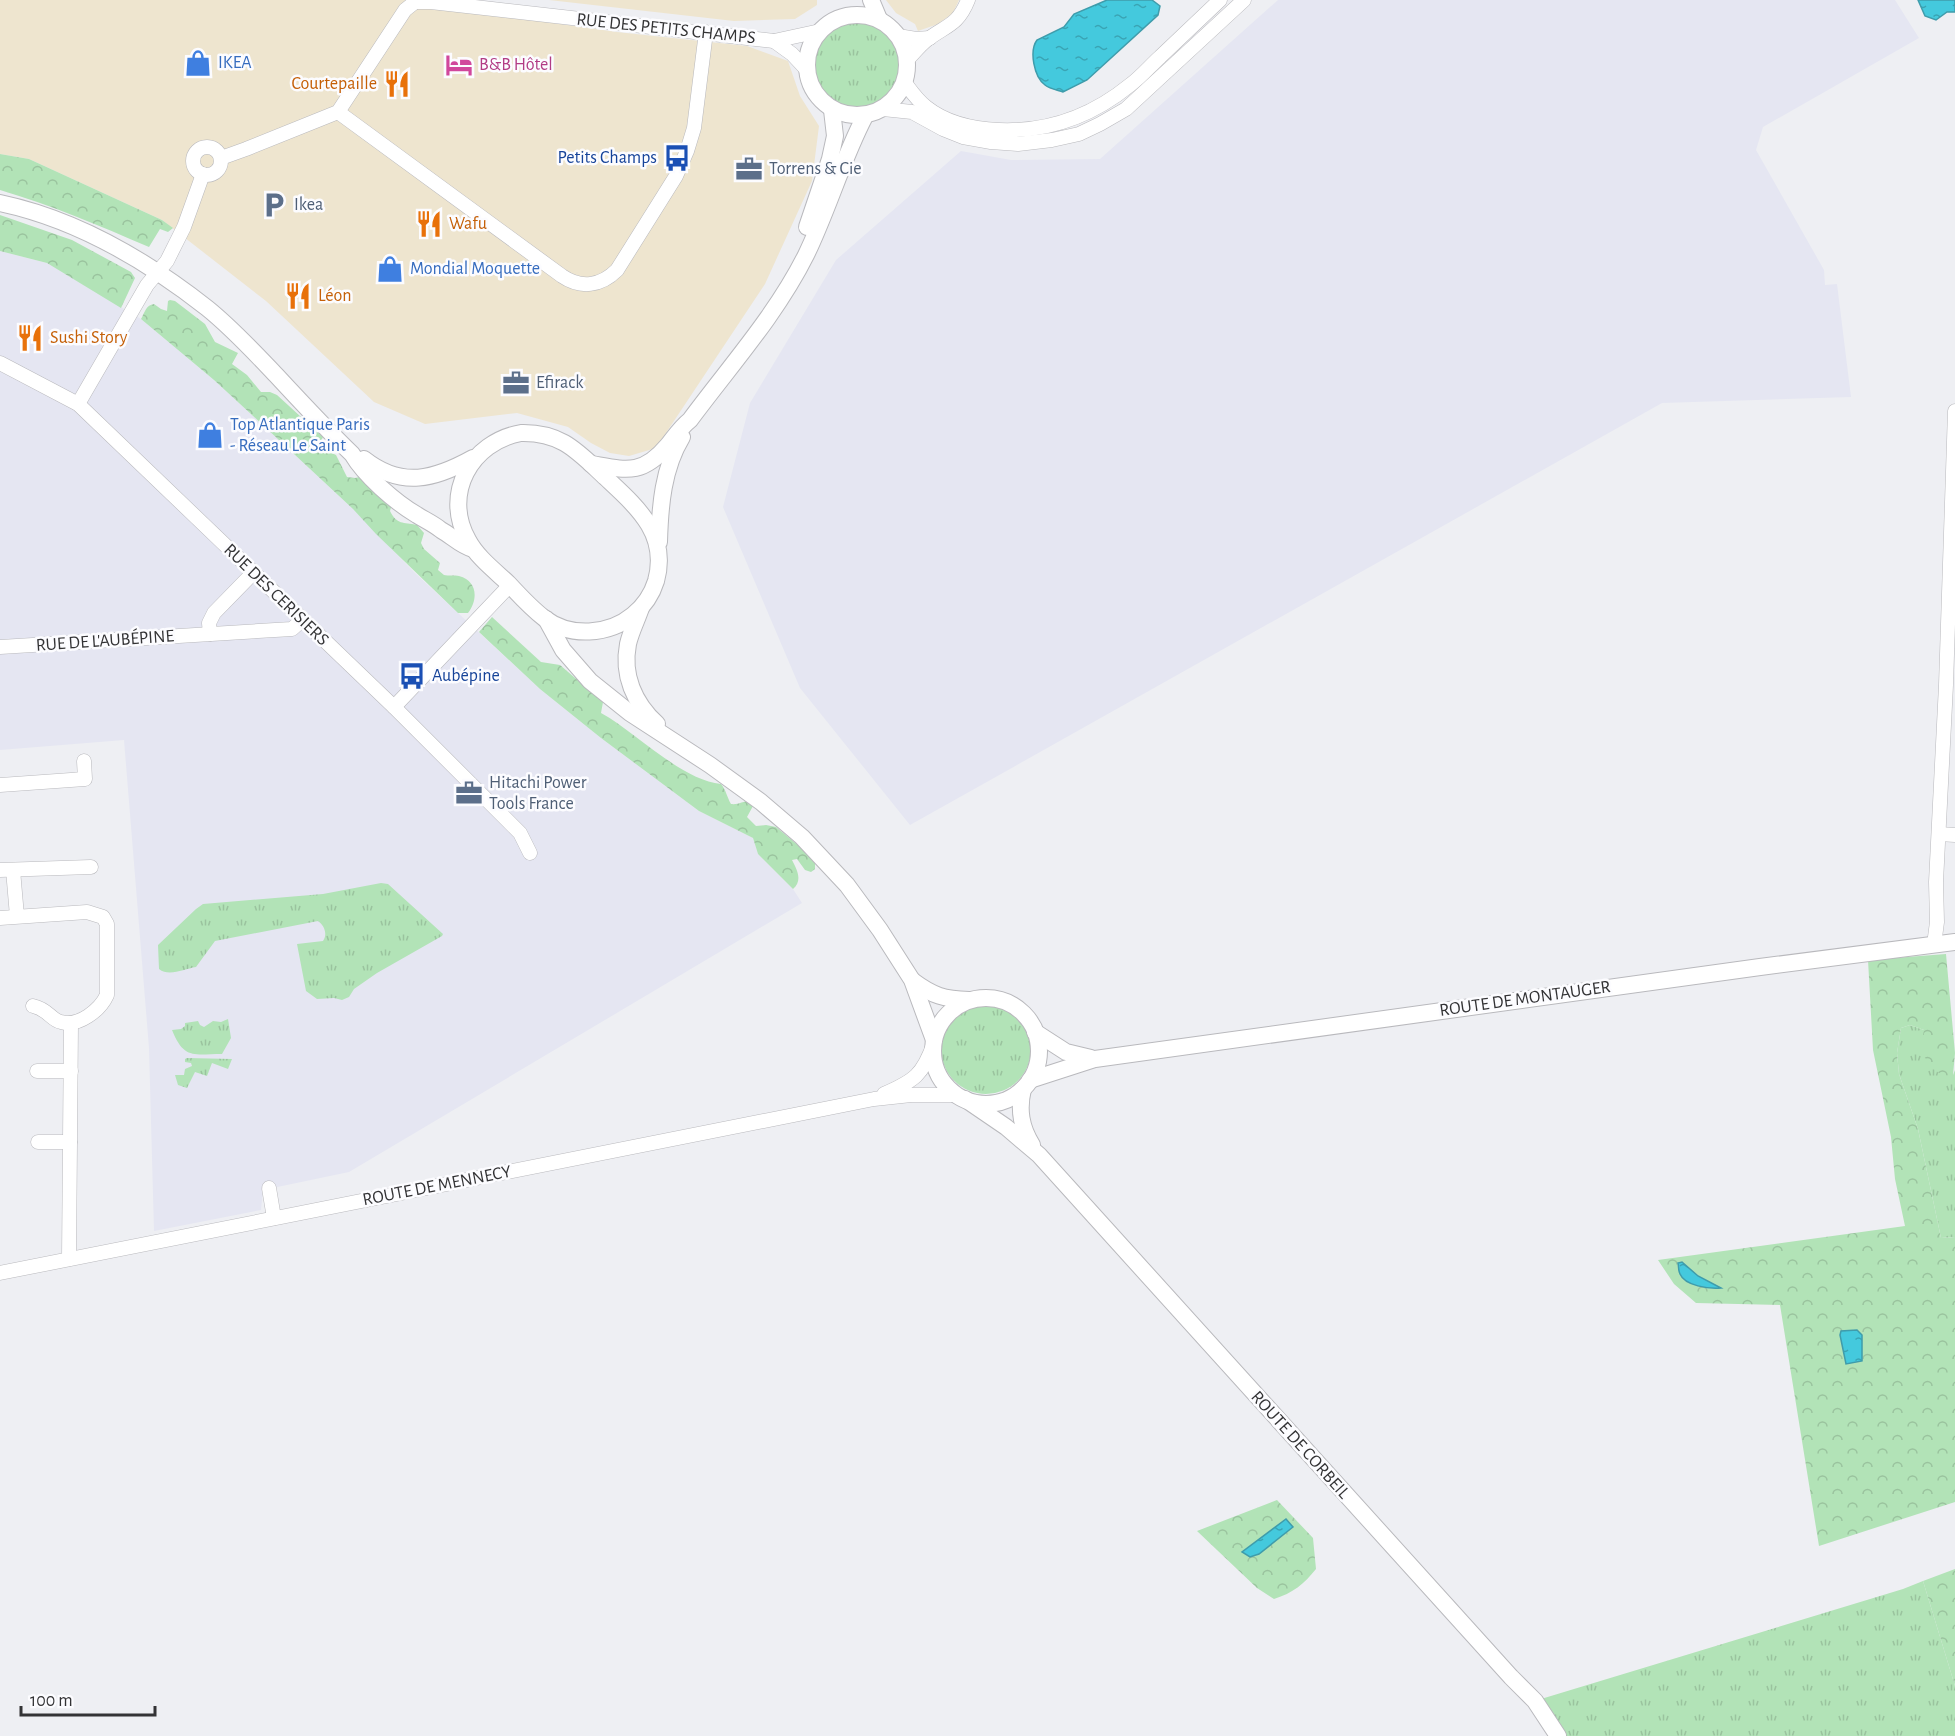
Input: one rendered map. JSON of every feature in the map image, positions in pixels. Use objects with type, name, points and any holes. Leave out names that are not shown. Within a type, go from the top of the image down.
[{"type":"main road","points":[[871,0],[879,19]]},
{"type":"main road","points":[[849,8],[862,15],[879,19],[890,26],[904,47],[908,60],[905,83],[896,98],[883,109],[866,116],[848,116],[832,110],[819,99],[810,85],[806,69],[807,55],[812,42],[820,31],[849,8]]},
{"type":"main road","points":[[750,340],[797,252],[815,208],[835,136],[832,110]]},
{"type":"main road","points":[[866,116],[806,255],[777,307],[690,420],[674,454],[666,477],[660,515],[659,560],[656,579],[628,645],[628,672],[636,700],[669,737],[761,802],[802,837],[847,885],[912,980],[934,1041]]},
{"type":"main road","points":[[0,203],[52,219],[97,237],[158,272],[208,309],[250,348],[352,454],[358,464],[404,506],[467,548],[474,550]]},
{"type":"main road","points":[[591,464],[627,470],[645,465],[662,452],[683,425],[690,420]]},
{"type":"main road","points":[[658,549],[650,526],[642,513],[576,449],[559,439],[531,433],[514,434],[500,439],[477,456],[461,481],[458,504],[460,520],[474,550],[546,619],[563,650],[579,670],[630,713],[660,734],[669,737]]},
{"type":"main road","points":[[352,454],[383,471],[410,478],[424,478],[439,474],[477,456]]},
{"type":"main road","points":[[546,619],[570,629],[596,631],[620,624],[642,608]]},
{"type":"main road","name":"ROUTE DE MONTAUGER","points":[[1027,1084],[1095,1059],[1955,942]]},
{"type":"main road","points":[[912,980],[928,993],[946,999],[993,998],[1014,1006],[1030,1022],[1038,1041],[1038,1061],[1027,1084],[1014,1096],[995,1103],[975,1103],[948,1088],[940,1078],[933,1055],[934,1041],[943,1019],[951,1011],[970,1000]]},
{"type":"main road","name":"ROUTE DE MONTAUGER","points":[[1035,1032],[1066,1052],[1095,1059]]},
{"type":"main road","name":"ROUTE DE CORBEIL","points":[[1027,1084],[1020,1109],[1022,1124],[1040,1155],[1262,1404],[1535,1701],[1558,1736]]},
{"type":"main road","name":"ROUTE DE CORBEIL","points":[[961,1097],[1006,1127],[1040,1155]]},
{"type":"street","points":[[908,60],[930,38],[954,22],[964,10],[968,0]]},
{"type":"street","points":[[905,83],[926,107],[963,125],[986,129],[1018,130],[1052,126],[1074,119],[1102,105],[1132,84],[1220,0]]},
{"type":"street","points":[[883,109],[912,112],[963,137],[991,142],[1018,144],[1079,134],[1126,109],[1244,0]]},
{"type":"street","points":[[221,158],[338,112],[405,10],[415,1]]},
{"type":"street","name":"RUE DES PETITS CHAMPS","points":[[415,1],[774,41],[820,31]]},
{"type":"street","points":[[338,112],[562,276],[580,284],[594,284],[617,270],[680,167],[694,128],[706,32]]},
{"type":"street","points":[[898,36],[916,39],[930,38]]},
{"type":"street","name":"RUE DES PETITS CHAMPS","points":[[774,41],[792,54],[806,69]]},
{"type":"street","points":[[208,147],[216,150],[221,158],[218,170],[211,174],[199,172],[194,165],[197,152],[208,147]]},
{"type":"street","points":[[78,404],[147,285],[166,261],[184,227],[203,174]]},
{"type":"street","name":"RUE DES CERISIERS","points":[[0,363],[78,404],[394,707],[520,833],[530,853]]},
{"type":"street","points":[[1934,945],[1937,934],[1936,882],[1947,673],[1955,411]]},
{"type":"street","points":[[210,634],[209,623],[214,613],[253,573]]},
{"type":"street","points":[[394,707],[510,585]]},
{"type":"street","name":"RUE DE L'AUBÉPINE","points":[[0,647],[292,629],[302,620]]},
{"type":"street","points":[[0,784],[85,779],[84,761]]},
{"type":"street","points":[[1939,834],[1955,835]]},
{"type":"street","points":[[17,916],[7,870],[91,867]]},
{"type":"street","points":[[0,918],[87,912],[103,916],[107,924],[109,939],[107,995],[104,1001],[86,1018],[71,1023],[59,1022],[43,1008],[33,1006]]},
{"type":"street","points":[[69,1259],[71,1023]]},
{"type":"street","name":"ROUTE DE MENNECY","points":[[874,1099],[912,1080],[927,1062],[934,1041]]},
{"type":"street","points":[[37,1071],[71,1071]]},
{"type":"street","name":"ROUTE DE MENNECY","points":[[0,1273],[874,1099],[911,1095],[961,1097]]},
{"type":"street","points":[[38,1142],[70,1142]]},
{"type":"street","points":[[269,1188],[274,1218]]},
{"type":"shaded area","points":[[0,0],[412,0],[413,3],[617,32],[747,46],[788,61],[800,96],[819,126],[812,181],[765,284],[656,448],[629,456],[610,453],[568,427],[517,413],[425,424],[374,402],[266,301],[162,220],[29,159],[0,154]]},
{"type":"shaded area","points":[[549,0],[817,0],[817,5],[795,19],[734,21]]},
{"type":"shaded area","points":[[886,0],[959,0],[953,13],[938,24],[918,31],[915,24],[896,13]]},
{"type":"shaded area","points":[[1278,0],[1895,0],[1919,38],[1763,127],[1756,150],[1824,270],[1825,285],[1837,284],[1851,397],[1662,403],[910,825],[800,688],[723,507],[750,403],[836,260],[961,151],[1011,160],[1100,159]]},
{"type":"shaded area","points":[[0,251],[47,263],[141,319],[252,415],[353,509],[414,572],[540,689],[699,811],[753,838],[758,854],[793,889],[802,903],[349,1172],[263,1190],[261,1210],[154,1231],[149,1048],[124,740],[0,750]]},
{"type":"green space","points":[[857,21],[874,25],[888,34],[897,48],[901,65],[897,82],[888,96],[874,105],[857,109],[840,105],[826,96],[817,82],[813,65],[817,48],[826,34],[840,25]]},
{"type":"green space","points":[[0,154],[29,159],[162,220],[173,228],[168,232],[160,229],[149,247],[57,209],[0,190]]},
{"type":"green space","points":[[0,215],[72,240],[131,272],[135,278],[121,308],[47,263],[0,251]]},
{"type":"green space","points":[[170,300],[175,301],[205,324],[215,342],[238,353],[232,364],[247,375],[261,392],[277,395],[323,437],[320,443],[323,449],[336,455],[347,477],[364,476],[392,504],[390,511],[395,519],[417,525],[424,533],[421,543],[424,549],[440,563],[438,570],[444,575],[465,578],[473,586],[475,597],[468,613],[458,613],[353,509],[252,415],[141,319],[146,309],[154,304],[167,311]]},
{"type":"green space","points":[[492,617],[541,662],[560,665],[603,702],[601,713],[690,774],[721,784],[731,804],[750,801],[753,806],[747,817],[756,826],[776,827],[810,855],[815,863],[815,869],[811,872],[805,870],[797,859],[792,860],[798,879],[793,889],[758,854],[753,838],[699,811],[540,689],[479,632]]},
{"type":"green space","points":[[381,883],[388,884],[443,934],[377,973],[354,989],[349,997],[342,1000],[317,999],[306,991],[297,944],[323,941],[325,930],[318,921],[215,941],[196,967],[172,972],[159,969],[158,945],[203,904],[323,894]]},
{"type":"green space","points":[[1946,954],[1955,1053],[1953,1075],[1947,1076],[1938,1072],[1920,1051],[1924,1030],[1910,1025],[1901,1028],[1897,1053],[1899,1074],[1918,1129],[1941,1238],[1955,1237],[1955,1502],[1819,1546],[1780,1305],[1696,1303],[1674,1284],[1658,1260],[1905,1226],[1895,1179],[1891,1137],[1873,1050],[1868,960]]},
{"type":"green space","points":[[986,1004],[1003,1007],[1018,1017],[1028,1032],[1031,1049],[1028,1066],[1018,1081],[1003,1091],[986,1094],[969,1091],[954,1081],[944,1066],[941,1049],[944,1032],[954,1017],[969,1007]]},
{"type":"green space","points":[[228,1019],[231,1038],[222,1054],[197,1054],[186,1051],[176,1040],[172,1030],[181,1029],[185,1023],[198,1021],[204,1027],[213,1021],[221,1022]]},
{"type":"green space","points":[[1910,1025],[1924,1030],[1953,1075],[1955,1070],[1955,1237],[1941,1238],[1918,1129],[1899,1074],[1897,1053],[1901,1028]]},
{"type":"green space","points":[[185,1059],[232,1059],[228,1069],[212,1063],[207,1076],[195,1072],[187,1088],[178,1085],[175,1075],[184,1075],[185,1069],[192,1066],[191,1063],[185,1062]]},
{"type":"green space","points":[[1277,1500],[1313,1538],[1316,1569],[1298,1587],[1274,1599],[1257,1588],[1197,1531]],"holes":[[[1287,1520],[1293,1527],[1255,1556],[1242,1552]]]},
{"type":"green space","points":[[1955,1569],[1955,1686],[1923,1581]]},
{"type":"green space","points":[[1923,1581],[1955,1686],[1955,1736],[1565,1736],[1541,1699],[1903,1589]]},
{"type":"water","points":[[1107,0],[1152,0],[1160,6],[1158,15],[1087,80],[1063,92],[1045,85],[1038,76],[1034,64],[1033,51],[1037,40],[1064,27],[1074,14]]},
{"type":"water","points":[[1918,0],[1955,0],[1955,12],[1947,12],[1936,20],[1925,16]]},
{"type":"water","points":[[1682,1262],[1698,1276],[1721,1288],[1704,1287],[1687,1281],[1679,1271],[1678,1263]]},
{"type":"water","points":[[1857,1330],[1862,1335],[1862,1361],[1846,1364],[1841,1331]]},
{"type":"water","points":[[1286,1519],[1293,1527],[1259,1554],[1250,1557],[1242,1552]]},
{"type":"place","name":"IKEA","points":[[198,63]]},
{"type":"place","name":"B&B Hôtel","points":[[459,65]]},
{"type":"place","name":"Courtepaille","points":[[397,84]]},
{"type":"place","name":"Petits Champs","points":[[677,158]]},
{"type":"place","name":"Torrens & Cie","points":[[749,169]]},
{"type":"place","name":"Ikea","points":[[274,205]]},
{"type":"place","name":"Wafu","points":[[429,224]]},
{"type":"place","name":"Mondial Moquette","points":[[390,269]]},
{"type":"place","name":"Léon","points":[[298,296]]},
{"type":"place","name":"Sushi Story","points":[[30,338]]},
{"type":"place","name":"Efirack","points":[[516,383]]},
{"type":"place","name":"Top Atlantique Paris - Réseau Le Saint","points":[[210,435]]},
{"type":"place","name":"Aubépine","points":[[412,676]]},
{"type":"place","name":"Hitachi Power Tools France","points":[[469,793]]}]
